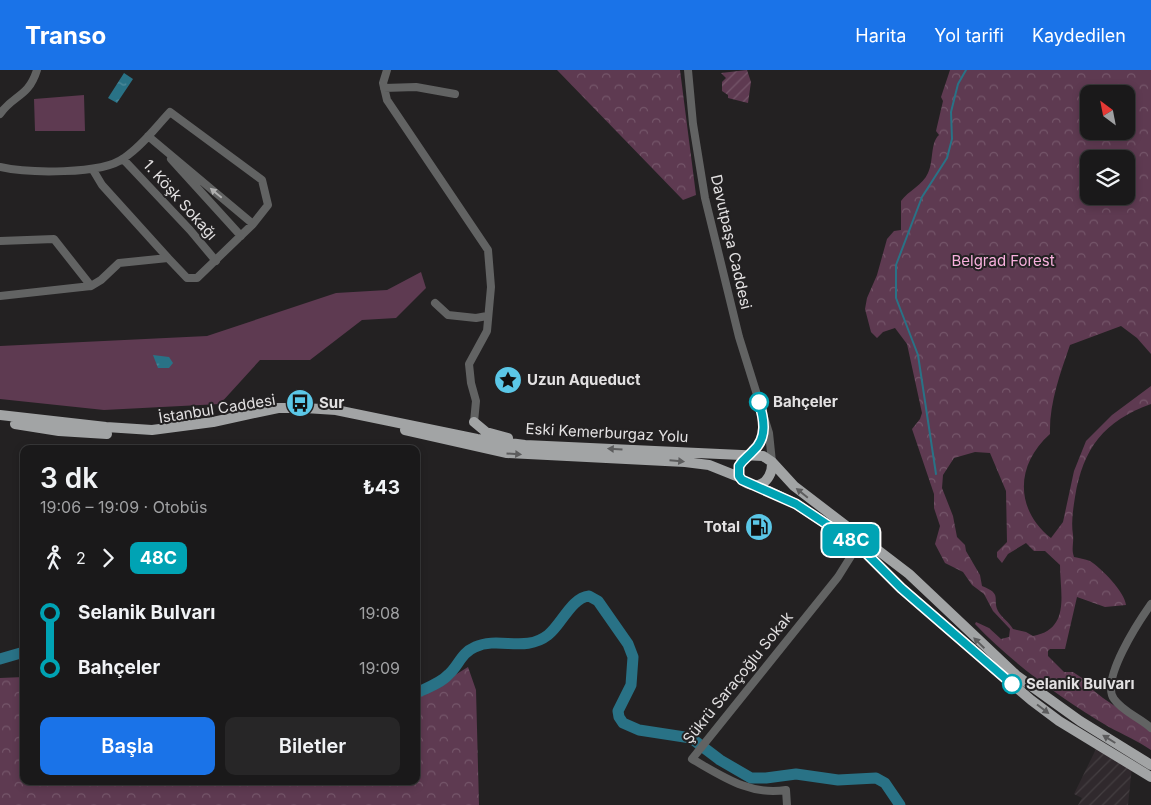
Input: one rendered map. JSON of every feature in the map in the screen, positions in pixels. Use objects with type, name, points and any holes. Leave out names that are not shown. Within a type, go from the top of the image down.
[{"type":"main road","name":"İstanbul Caddesi","points":[[0,422],[59,431],[142,432],[192,425],[278,408],[304,408],[336,410],[467,440]]},
{"type":"main road","name":"İstanbul Caddesi","points":[[0,415],[142,432]]},
{"type":"main road","points":[[467,440],[474,422],[486,432],[501,435],[524,445]]},
{"type":"main road","name":"Eski Kemerburgaz Yolu","points":[[467,440],[524,445],[751,453]]},
{"type":"main road","name":"Eski Kemerburgaz Yolu","points":[[467,440],[507,453],[691,463],[709,465],[739,476]]},
{"type":"main road","points":[[1151,765],[1080,722],[1016,675],[909,574],[794,486],[772,462],[763,456],[751,453],[739,466],[739,476],[750,485],[758,486],[796,504],[858,545],[901,588],[1031,700],[1059,721],[1151,777]]},
{"type":"main road","points":[[758,486],[765,483],[771,474],[772,462]]},
{"type":"street","points":[[0,114],[4,104],[28,90],[36,70]]},
{"type":"street","points":[[386,70],[384,88],[394,112],[488,250],[491,287],[487,331],[469,364],[471,383],[476,401],[474,422]]},
{"type":"street","name":"Davutpaşa Caddesi","points":[[688,70],[693,124],[705,198],[737,329],[769,433],[772,462]]},
{"type":"street","points":[[384,88],[416,87],[455,94]]},
{"type":"street","points":[[0,167],[15,171],[93,170],[123,159],[170,112],[262,180],[268,205],[253,224],[216,261],[197,278],[187,278],[102,185],[93,170]]},
{"type":"street","points":[[148,136],[253,224]]},
{"type":"street","points":[[165,152],[180,171],[241,236]]},
{"type":"street","name":"1. Köşk Sokağı","points":[[123,159],[190,230],[216,261]]},
{"type":"street","points":[[0,240],[54,239],[91,286]]},
{"type":"street","points":[[0,296],[91,286],[102,280],[119,263],[168,258]]},
{"type":"street","points":[[435,303],[448,315],[476,318],[487,316]]},
{"type":"street","points":[[751,453],[760,444],[764,418]]},
{"type":"street","name":"Şükrü Saraçoğlu Sokak","points":[[787,805],[786,790],[766,792],[742,787],[692,759],[838,577],[858,545]]},
{"type":"street","points":[[1151,604],[1126,646],[1110,686],[1112,698],[1122,708],[1151,728]]},
{"type":"shaded area","points":[[1097,747],[1132,767],[1128,805],[1078,805],[1082,798],[1074,794]]},
{"type":"green space","points":[[557,70],[680,70],[696,195],[683,200]]},
{"type":"green space","points":[[747,70],[751,82],[748,103],[728,98],[728,95],[722,91],[722,82],[726,78],[721,73]]},
{"type":"green space","name":"Belgrad Forest","points":[[950,70],[1151,70],[1151,354],[1137,338],[1121,326],[1070,345],[1053,400],[1050,434],[1031,459],[1026,472],[1024,486],[1025,500],[1030,514],[1051,538],[1063,522],[1074,471],[1086,441],[1112,415],[1151,386],[1151,404],[1120,419],[1098,438],[1084,464],[1073,511],[1074,557],[1090,561],[1100,569],[1117,587],[1126,605],[1105,607],[1077,597],[1065,649],[1050,649],[1048,656],[1064,672],[1073,672],[1082,678],[1084,683],[1103,698],[1147,728],[1151,732],[1151,750],[1109,727],[1073,704],[1022,667],[990,639],[975,624],[976,622],[989,628],[1001,639],[1009,637],[1010,629],[993,611],[984,594],[972,585],[963,572],[945,563],[935,544],[940,526],[934,508],[934,494],[912,429],[922,413],[907,344],[895,328],[883,332],[877,338],[871,332],[865,309],[887,239],[894,231],[901,230],[901,201],[923,181],[930,168],[934,143],[939,135],[936,131],[943,101],[941,97]],"holes":[[[975,452],[990,453],[1006,491],[1007,542],[997,552],[997,557],[1002,563],[1008,554],[1026,543],[1034,551],[1045,551],[1060,565],[1061,608],[1053,626],[1045,632],[1033,636],[1013,629],[998,611],[995,594],[982,586],[980,575],[966,551],[965,545],[957,537],[953,516],[942,488],[943,475],[954,458]]]},
{"type":"green space","points":[[84,95],[85,131],[35,131],[34,99]]},
{"type":"green space","points":[[421,272],[426,288],[396,318],[362,320],[310,360],[260,360],[220,404],[104,410],[0,399],[0,346],[207,336],[336,293],[387,290]]},
{"type":"green space","points":[[468,667],[476,690],[479,805],[0,805],[0,678],[20,677],[20,785],[420,785],[420,697]]},
{"type":"water","points":[[124,73],[133,79],[117,103],[108,98]]},
{"type":"water","points":[[153,355],[169,357],[173,363],[169,368],[158,368]]},
{"type":"waterway","points":[[936,474],[918,355],[896,298],[896,265],[922,197],[947,158],[952,139],[951,112],[958,84],[966,70]]},
{"type":"waterway","points":[[420,691],[446,677],[466,652],[475,647],[493,643],[530,643],[548,635],[577,601],[589,596],[598,601],[628,644],[633,657],[631,685],[618,711],[623,723],[639,730],[691,738],[720,760],[751,778],[796,774],[838,780],[876,778],[885,783],[900,805]]},
{"type":"waterway","points":[[0,659],[20,653]]},
{"type":"bus line","name":"48C","points":[[759,402],[764,418],[763,436],[760,444],[739,466],[739,476],[742,480],[750,485],[778,494],[796,504],[858,545],[901,588],[992,669],[1012,684]]},
{"type":"place","name":"Uzun Aqueduct","points":[[508,380]]},
{"type":"place","name":"Bahçeler","points":[[759,402]]},
{"type":"place","name":"Sur","points":[[300,403]]},
{"type":"place","name":"Total","points":[[759,527]]},
{"type":"place","name":"Selanik Bulvarı","points":[[1012,684]]}]
